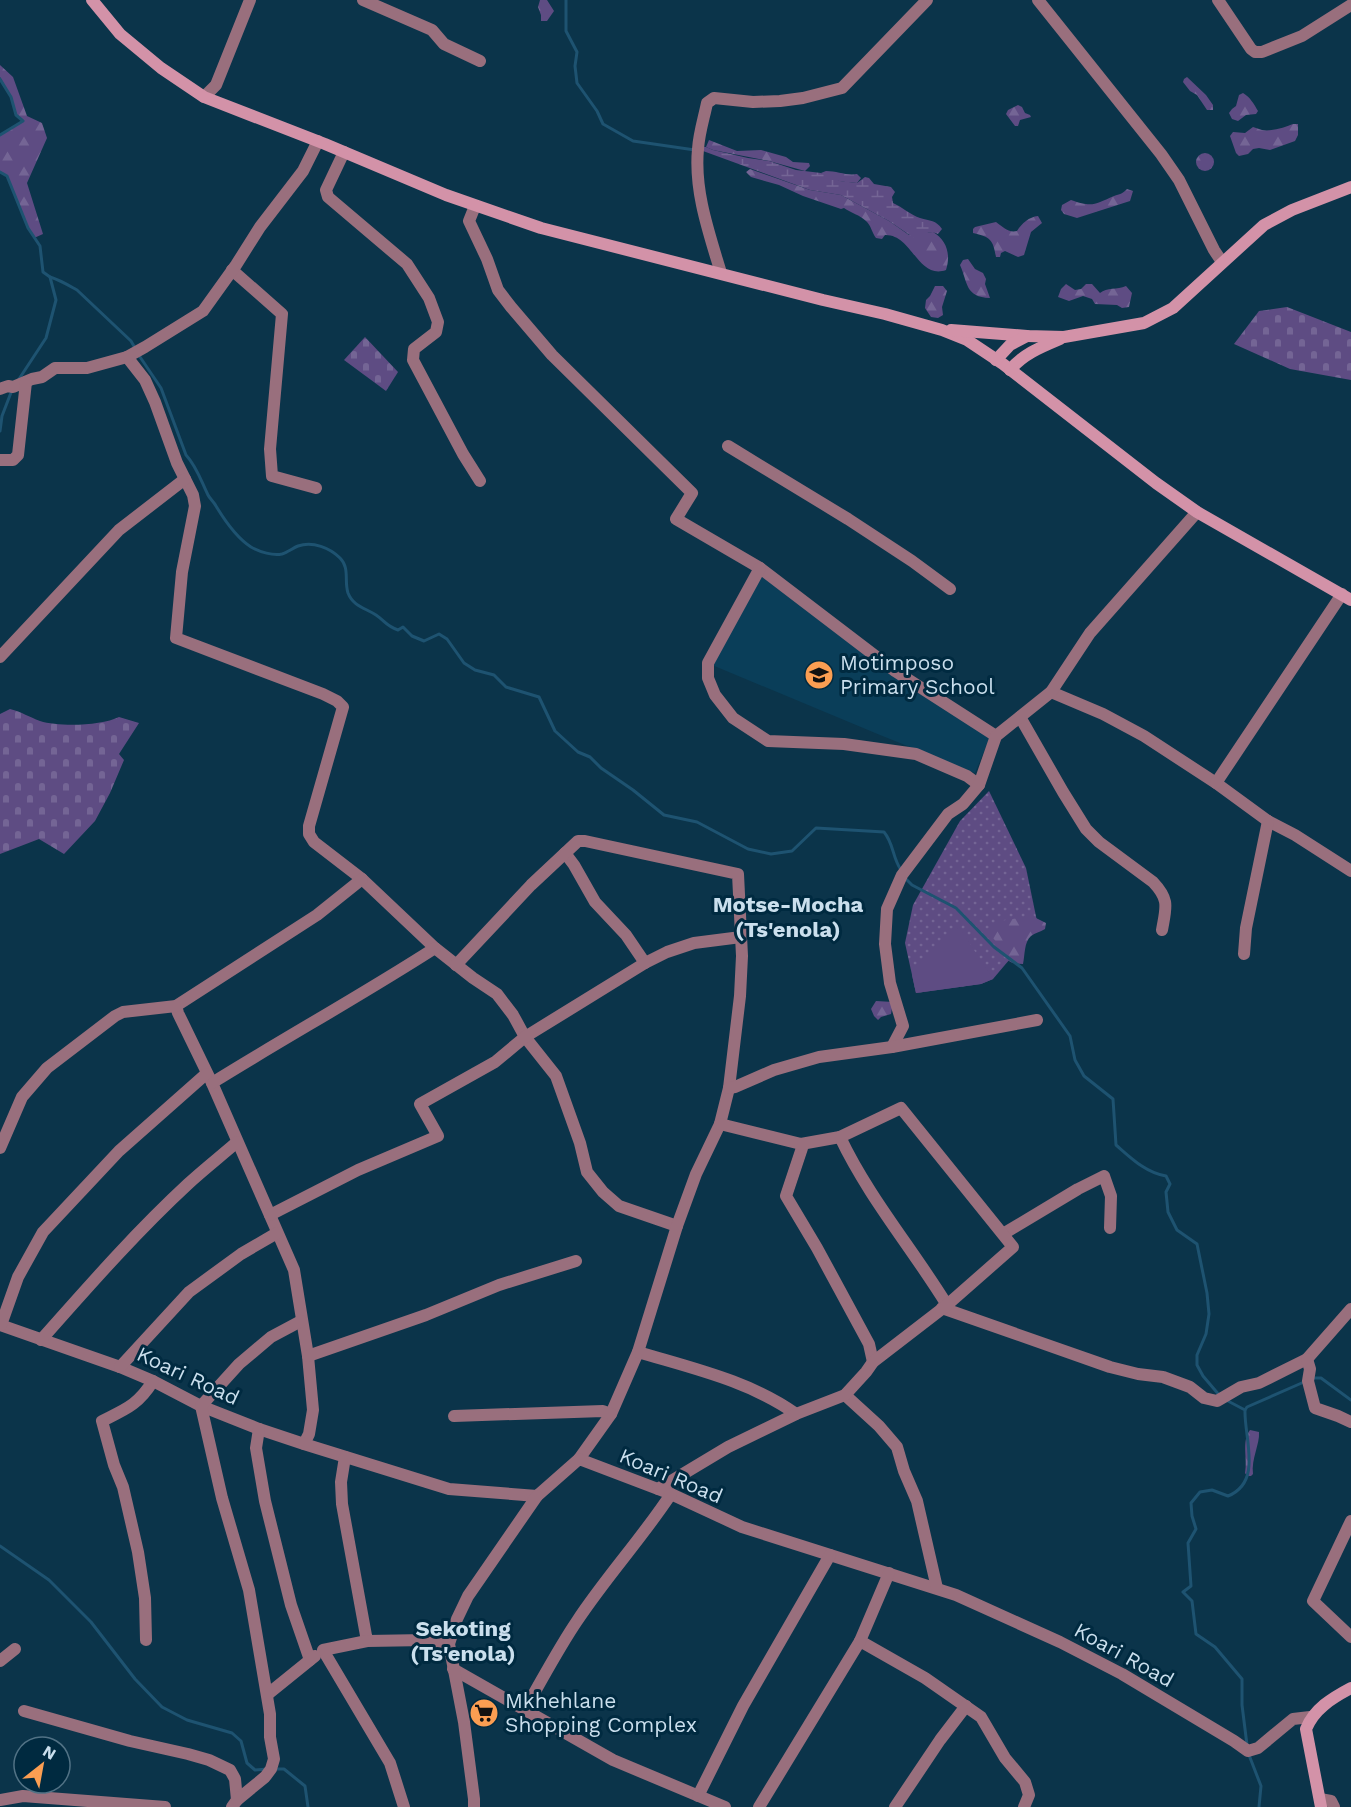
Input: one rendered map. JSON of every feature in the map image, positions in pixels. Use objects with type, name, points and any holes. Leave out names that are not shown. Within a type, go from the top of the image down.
[{"type":"main road","points":[[92,0],[120,34],[161,68],[204,97],[475,206],[541,228],[942,330],[967,339],[1197,512],[1346,597]]},
{"type":"main road","points":[[942,330],[1064,337],[1144,323],[1173,308],[1264,225],[1292,210],[1350,190]]},
{"type":"main road","points":[[996,360],[1010,345],[1027,336]]},
{"type":"main road","points":[[1010,370],[1028,353],[1064,337]]},
{"type":"main road","points":[[1321,1803],[1306,1729],[1310,1717],[1331,1699],[1351,1688]]},
{"type":"street","points":[[204,97],[216,85],[250,0]]},
{"type":"street","points":[[363,0],[432,30],[444,44],[480,61]]},
{"type":"street","points":[[721,273],[706,221],[699,184],[698,151],[707,102],[714,98],[753,102],[780,101],[842,88],[927,0]]},
{"type":"street","points":[[1038,0],[1164,158],[1179,180],[1222,262]]},
{"type":"street","points":[[1218,0],[1255,52],[1262,52],[1302,36],[1351,5]]},
{"type":"street","points":[[0,389],[42,377],[55,368],[87,368],[130,355],[202,311],[260,226],[303,171],[318,141]]},
{"type":"street","points":[[345,152],[326,190],[328,197],[407,264],[429,298],[438,322],[436,332],[414,349],[413,360],[480,481]]},
{"type":"street","points":[[475,206],[469,221],[487,259],[498,290],[552,355],[692,493],[676,519],[760,568],[895,671],[996,736]]},
{"type":"street","points":[[232,270],[282,314],[270,449],[272,476],[316,488]]},
{"type":"street","points":[[130,355],[155,402],[177,463],[193,495],[195,506],[182,572],[176,638],[324,694],[343,707],[309,826],[309,834],[314,842],[362,879],[435,948],[497,994],[513,1015],[525,1037],[556,1076],[580,1143],[587,1172],[598,1185],[619,1206],[677,1226]]},
{"type":"street","points":[[0,460],[13,460],[18,455],[26,382]]},
{"type":"street","points":[[728,446],[849,519],[912,561],[950,590]]},
{"type":"street","points":[[0,657],[119,530],[185,479]]},
{"type":"street","points":[[892,1047],[903,1026],[889,973],[885,944],[887,909],[902,874],[948,814],[963,804],[979,785],[996,736],[1051,692],[1090,633],[1197,512]]},
{"type":"street","points":[[760,568],[708,663],[708,678],[715,695],[733,718],[768,741],[844,744],[916,754],[967,776],[979,785]]},
{"type":"street","points":[[1216,783],[1346,597]]},
{"type":"street","points":[[1051,692],[1103,714],[1144,736],[1268,820],[1351,871]]},
{"type":"street","points":[[1020,717],[1086,829],[1159,889],[1165,899],[1166,912],[1162,930]]},
{"type":"street","points":[[1244,954],[1246,928],[1268,820]]},
{"type":"street","points":[[456,965],[526,890],[578,841],[738,874],[741,937],[740,996],[729,1088],[720,1124],[696,1174],[677,1226],[638,1352],[611,1414],[579,1459],[537,1496],[468,1596],[449,1644],[465,1733],[474,1807]]},
{"type":"street","points":[[566,853],[595,902],[626,935],[645,963]]},
{"type":"street","points":[[0,1148],[22,1097],[47,1068],[115,1016],[123,1012],[176,1006],[317,915],[362,879]]},
{"type":"street","points":[[270,1215],[358,1170],[438,1136],[420,1104],[495,1062],[525,1037],[645,963],[667,952],[694,944],[741,937]]},
{"type":"street","points":[[1,1325],[18,1276],[43,1232],[119,1151],[209,1078],[377,985],[435,948]]},
{"type":"street","points":[[176,1006],[294,1270],[314,1410],[309,1434],[304,1444]]},
{"type":"street","points":[[729,1088],[809,1059],[892,1047],[1037,1020]]},
{"type":"street","points":[[658,1489],[728,1447],[796,1414],[845,1395],[873,1362],[944,1306],[1012,1247],[901,1108],[840,1137],[801,1144],[720,1124]]},
{"type":"street","points":[[840,1137],[854,1167],[926,1272],[944,1306],[1110,1368],[1163,1377],[1190,1387],[1204,1398],[1217,1401],[1241,1387],[1259,1383],[1307,1359],[1351,1309]]},
{"type":"street","points":[[41,1340],[96,1277],[146,1225],[188,1184],[237,1142]]},
{"type":"street","points":[[801,1144],[802,1148],[786,1196],[869,1344],[873,1362]]},
{"type":"street","points":[[1003,1234],[1104,1176],[1111,1196],[1110,1228]]},
{"type":"street","points":[[120,1367],[189,1292],[241,1254],[277,1233]]},
{"type":"street","points":[[308,1356],[408,1321],[499,1285],[576,1261]]},
{"type":"street","points":[[235,1804],[265,1777],[274,1759],[270,1737],[268,1694],[249,1590],[222,1498],[201,1407],[239,1364],[271,1337],[301,1321]]},
{"type":"street","name":"Koari Road","points":[[1,1325],[120,1367],[153,1381],[201,1407],[304,1444],[449,1489],[537,1496]]},
{"type":"street","points":[[638,1352],[732,1381],[779,1401],[796,1414]]},
{"type":"street","points":[[1307,1359],[1310,1368],[1308,1381],[1315,1408],[1351,1422]]},
{"type":"street","points":[[146,1640],[146,1598],[138,1552],[123,1487],[114,1465],[102,1421],[144,1397],[153,1381]]},
{"type":"street","points":[[845,1395],[879,1426],[897,1447],[917,1501],[937,1588]]},
{"type":"street","points":[[454,1416],[603,1411],[611,1414]]},
{"type":"street","points":[[259,1429],[256,1448],[264,1501],[291,1605],[310,1660]]},
{"type":"street","points":[[345,1457],[341,1482],[342,1504],[367,1641]]},
{"type":"street","name":"Koari Road","points":[[579,1459],[671,1494],[742,1527],[956,1595],[1060,1642],[1122,1674],[1248,1751],[1258,1748],[1293,1719],[1310,1717]]},
{"type":"street","points":[[525,1709],[576,1622],[671,1494]]},
{"type":"street","points":[[1351,1521],[1313,1601],[1351,1637]]},
{"type":"street","points":[[699,1796],[743,1706],[830,1555]]},
{"type":"street","points":[[759,1807],[860,1641],[889,1573]]},
{"type":"street","points":[[268,1694],[323,1650],[367,1641],[426,1640],[449,1644]]},
{"type":"street","points":[[860,1641],[925,1678],[981,1717],[1005,1758],[1025,1782],[1029,1795],[1024,1807]]},
{"type":"street","points":[[0,1661],[15,1649]]},
{"type":"street","points":[[323,1650],[390,1763],[404,1807]]},
{"type":"street","points":[[453,1669],[614,1760],[725,1807]]},
{"type":"street","points":[[895,1807],[966,1706]]},
{"type":"street","points":[[24,1711],[130,1742],[209,1760],[230,1770],[235,1779],[235,1804]]},
{"type":"street","points":[[0,1800],[23,1796],[38,1802],[165,1807]]},
{"type":"street","points":[[1321,1803],[1331,1801],[1334,1807]]},
{"type":"shaded area","name":"Motimposo Primary School","points":[[763,574],[990,737],[975,773],[712,665]]},
{"type":"green space","points":[[540,0],[547,0],[554,11],[547,21],[541,21],[538,7]]},
{"type":"green space","points":[[0,65],[13,77],[27,116],[42,123],[47,138],[27,183],[43,234],[34,238],[7,176],[0,172],[0,135],[23,121],[16,115],[11,97],[0,77]]},
{"type":"green space","points":[[1187,77],[1206,95],[1213,105],[1213,110],[1207,110],[1197,95],[1190,91],[1183,82]]},
{"type":"green space","points":[[1243,93],[1258,111],[1238,121],[1232,119],[1229,113],[1236,106],[1239,95]]},
{"type":"green space","points":[[1018,105],[1031,117],[1020,120],[1018,126],[1015,126],[1006,114],[1008,110]]},
{"type":"green space","points":[[1298,124],[1298,135],[1295,141],[1270,150],[1253,149],[1248,154],[1239,156],[1230,136],[1233,132],[1245,133],[1253,127],[1269,130]]},
{"type":"green space","points":[[709,140],[737,151],[761,150],[786,157],[793,162],[809,163],[810,166],[805,171],[713,150],[706,147]]},
{"type":"green space","points":[[703,147],[769,161],[796,170],[821,173],[840,181],[857,183],[865,177],[869,178],[874,184],[891,187],[895,192],[892,197],[893,203],[917,217],[935,222],[942,229],[938,234],[928,233],[920,238],[914,238],[889,221],[841,195],[810,190],[703,151]]},
{"type":"green space","points":[[1205,153],[1211,156],[1214,162],[1211,168],[1205,171],[1199,168],[1196,162],[1199,156]]},
{"type":"green space","points":[[750,169],[810,190],[841,195],[889,221],[909,235],[933,232],[942,239],[947,248],[946,270],[928,269],[902,241],[894,237],[885,235],[882,239],[876,238],[866,221],[844,208],[841,209],[779,185],[751,177],[746,172]]},
{"type":"green space","points":[[826,171],[857,174],[861,178],[857,183],[838,181],[821,173]]},
{"type":"green space","points":[[1127,189],[1133,191],[1130,201],[1077,218],[1064,214],[1061,210],[1062,205],[1071,200],[1094,204],[1121,194]]},
{"type":"green space","points":[[1038,216],[1042,223],[1031,232],[1024,255],[1018,257],[1005,251],[1000,257],[996,257],[990,240],[973,233],[975,227],[996,222],[1003,228],[1017,231],[1026,221]]},
{"type":"green space","points":[[968,259],[975,269],[983,273],[990,298],[976,295],[969,288],[960,265],[963,260]]},
{"type":"green space","points":[[1066,284],[1075,290],[1081,289],[1086,284],[1092,284],[1100,293],[1126,286],[1132,293],[1129,307],[1095,304],[1092,299],[1083,296],[1069,301],[1058,297]]},
{"type":"green space","points":[[935,286],[943,286],[947,291],[942,307],[943,315],[938,318],[931,317],[925,308],[926,300]]},
{"type":"green space","points":[[1287,307],[1351,332],[1351,380],[1290,369],[1234,344],[1259,311]]},
{"type":"green space","points":[[365,337],[398,372],[386,391],[344,360]]},
{"type":"green space","points":[[10,709],[48,723],[80,725],[119,717],[139,723],[119,754],[124,760],[95,821],[64,854],[39,839],[0,854],[0,714]]},
{"type":"green space","points":[[989,791],[1026,868],[1038,926],[993,979],[981,984],[916,993],[905,943],[913,905],[960,821]]},
{"type":"green space","points":[[1024,917],[1036,918],[1046,923],[1045,929],[1029,939],[1023,964],[1012,963],[988,932],[990,925],[994,923]]},
{"type":"green space","points":[[959,927],[993,979],[981,984],[916,993],[912,975]]},
{"type":"green space","points":[[876,1001],[893,1002],[891,1014],[878,1020],[871,1009]]},
{"type":"green space","points":[[1250,1430],[1259,1432],[1259,1437],[1253,1474],[1247,1476],[1245,1473],[1245,1445]]},
{"type":"waterway","points":[[566,0],[566,31],[577,52],[575,66],[577,83],[597,111],[603,124],[633,141],[695,150]]},
{"type":"waterway","points":[[0,79],[11,97],[16,115],[23,121],[0,135]]},
{"type":"waterway","points":[[0,172],[7,176],[28,228],[40,246],[43,272],[50,277],[56,300],[46,338],[19,379]]},
{"type":"waterway","points":[[50,277],[77,290],[131,341],[135,348]]},
{"type":"waterway","points":[[138,354],[161,388],[186,455],[196,469],[209,496],[232,529],[251,547],[262,552],[282,554],[298,546],[309,544],[331,551],[340,558],[345,566],[348,593],[356,604],[391,627],[398,630],[403,627],[412,636],[424,641],[439,634],[447,639],[464,663],[475,670],[494,675],[506,687],[539,697],[555,731],[578,752],[590,757],[601,768],[664,815],[697,822],[748,849],[771,854],[792,851],[816,828],[884,832],[890,841],[901,870]]},
{"type":"waterway","points":[[0,431],[2,416],[12,390]]},
{"type":"waterway","points":[[905,878],[912,885],[956,908],[994,947],[1022,968],[1070,1036],[1075,1060],[1084,1076],[1113,1099],[1116,1145],[1145,1168],[1166,1176],[1170,1184],[1166,1192],[1168,1212],[1177,1230],[1197,1244],[1207,1293],[1209,1314],[1206,1334],[1197,1355],[1197,1365],[1220,1396]]},
{"type":"waterway","points":[[1312,1378],[1321,1378],[1351,1400]]},
{"type":"waterway","points":[[1245,1410],[1247,1407],[1304,1382]]},
{"type":"waterway","points":[[1226,1400],[1245,1410],[1248,1470],[1245,1481],[1239,1489],[1228,1496],[1212,1490],[1200,1492],[1191,1503],[1196,1529],[1188,1543],[1191,1586],[1183,1592],[1192,1601],[1196,1634],[1215,1647],[1242,1679],[1242,1705],[1247,1745]]},
{"type":"waterway","points":[[0,1546],[49,1580],[91,1622],[135,1679],[162,1707],[187,1720],[232,1733],[241,1741],[247,1763],[255,1770],[268,1769]]},
{"type":"waterway","points":[[1249,1755],[1261,1786],[1259,1807]]},
{"type":"waterway","points":[[274,1769],[284,1769],[305,1786],[308,1807]]},
{"type":"place","name":"Motimposo Primary School","points":[[819,675]]},
{"type":"place","name":"Mkhehlane Shopping Complex","points":[[484,1713]]},
{"type":"district","name":"Motse-Mocha (Ts'enola)","points":[[788,916]]},
{"type":"district","name":"Sekoting (Ts'enola)","points":[[463,1640]]}]
